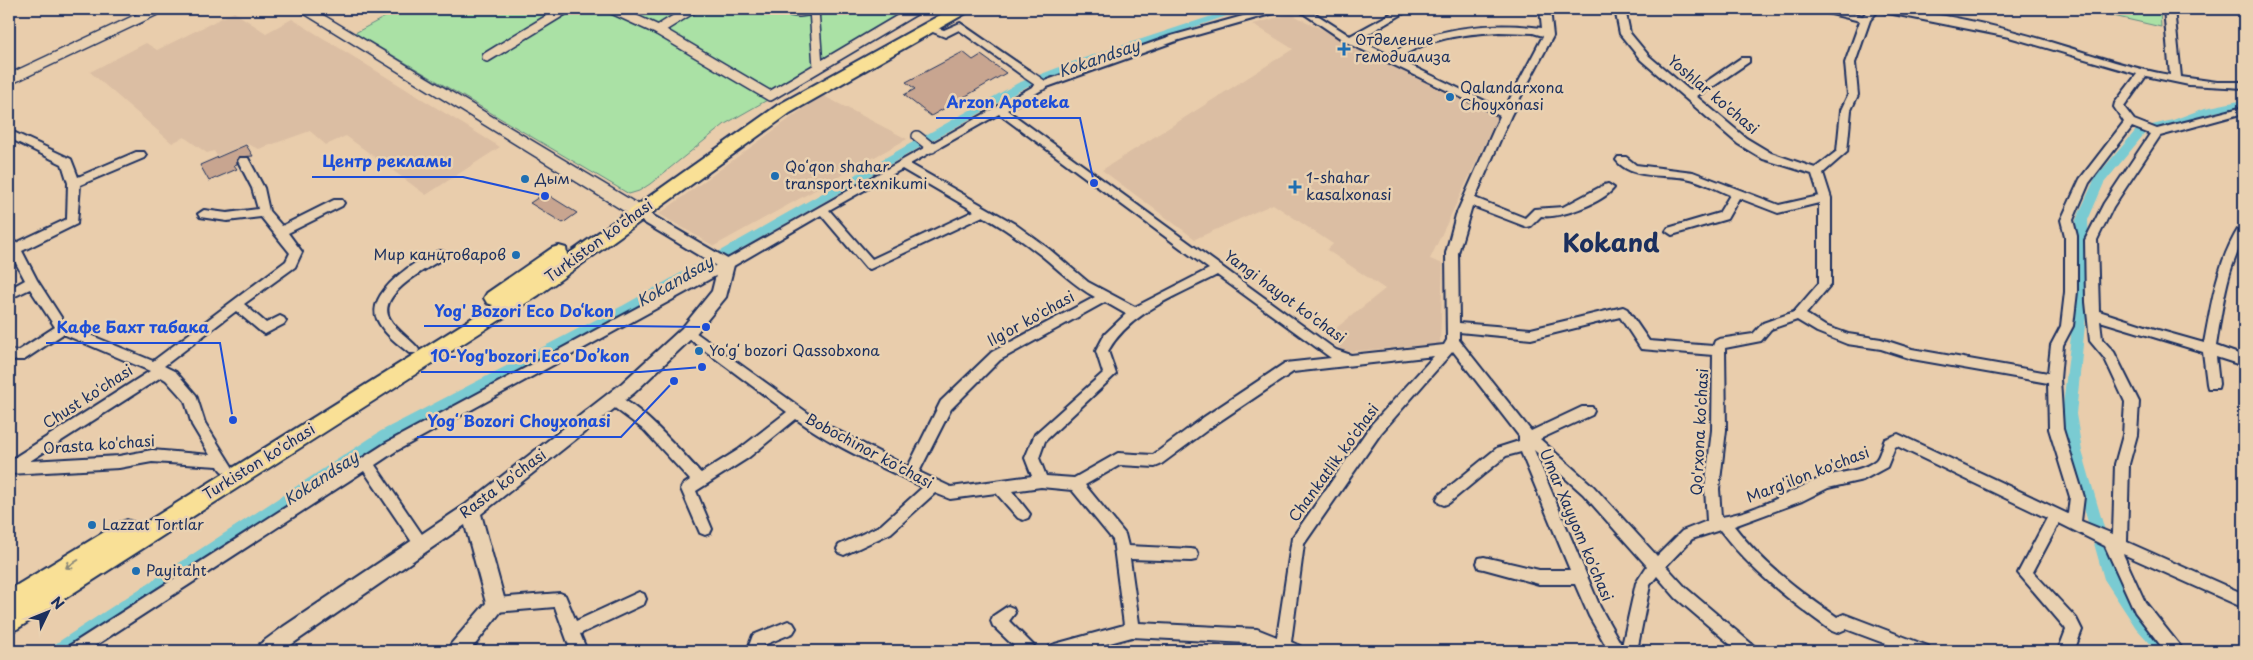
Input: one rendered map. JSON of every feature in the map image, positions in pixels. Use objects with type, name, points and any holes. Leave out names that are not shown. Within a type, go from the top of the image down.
[{"type":"main road","points":[[9,80],[158,9]]},
{"type":"main road","points":[[304,9],[633,209]]},
{"type":"main road","name":"Turkiston ko'chasi","points":[[9,622],[532,290],[633,209],[777,100],[938,9]]},
{"type":"main road","name":"Turkiston ko'chasi","points":[[9,603],[223,465],[487,303],[784,109],[962,9]]},
{"type":"street","points":[[486,57],[566,9]]},
{"type":"street","points":[[612,9],[658,30],[770,96],[917,9]]},
{"type":"street","points":[[658,30],[692,9]]},
{"type":"street","points":[[775,9],[799,12],[816,9],[818,67]]},
{"type":"street","points":[[74,651],[417,432],[726,265],[822,208],[1043,85],[1176,38],[1278,9]]},
{"type":"street","points":[[1302,9],[1350,40],[1506,115]]},
{"type":"street","points":[[1350,40],[1406,9]]},
{"type":"street","points":[[1451,339],[1452,253],[1462,214],[1506,115],[1548,36],[1545,9]]},
{"type":"street","name":"Yoshlar ko'chasi","points":[[1620,9],[1625,34],[1645,58],[1742,141],[1768,156],[1817,172]]},
{"type":"street","points":[[1822,9],[1865,19]]},
{"type":"street","points":[[1817,172],[1842,152],[1846,110],[1853,95],[1850,63],[1865,19],[1874,9]]},
{"type":"street","points":[[1881,9],[1966,22],[2143,72],[2176,79],[2229,86],[2244,85]]},
{"type":"street","points":[[2170,9],[2176,79]]},
{"type":"street","points":[[928,28],[945,34],[960,26],[1043,85]]},
{"type":"street","points":[[1390,59],[1416,43],[1444,36],[1508,29],[1548,32]]},
{"type":"street","points":[[1688,95],[1704,88],[1745,60]]},
{"type":"street","points":[[2143,72],[2119,107],[2130,122],[2156,133],[2244,110]]},
{"type":"street","name":"Yangi hayot ko'chasi","points":[[999,110],[1332,353],[1350,360],[1451,339],[1531,334],[1623,312],[1645,346],[1720,351]]},
{"type":"street","points":[[2080,527],[2077,498],[2056,429],[2054,377],[2057,345],[2067,326],[2071,292],[2071,236],[2066,220],[2084,182],[2130,122]]},
{"type":"street","points":[[2156,133],[2108,206],[2091,240],[2096,341],[2110,356],[2132,402],[2130,435],[2122,464],[2114,543],[2140,608],[2176,651]]},
{"type":"street","points":[[9,134],[67,162],[74,183],[73,221],[12,246],[32,282],[62,328],[171,376],[191,399],[198,425],[223,465]]},
{"type":"street","points":[[917,136],[932,148]]},
{"type":"street","points":[[74,183],[140,155]]},
{"type":"street","points":[[1622,160],[1633,168],[1689,175],[1778,209],[1825,198]]},
{"type":"street","name":"Chust ko'chasi","points":[[9,468],[157,369],[236,304],[291,264],[296,252],[264,212],[258,188],[244,161]]},
{"type":"street","points":[[901,164],[1011,226],[1084,285],[1135,313]]},
{"type":"street","name":"Qo'rxona ko'chasi","points":[[1719,524],[1712,489],[1719,430],[1720,344],[1757,338],[1767,326],[1798,315],[1826,284],[1825,198],[1817,172]]},
{"type":"street","points":[[1468,200],[1527,223],[1538,212],[1552,215],[1567,212],[1608,188]]},
{"type":"street","points":[[1672,231],[1723,216],[1736,194]]},
{"type":"street","points":[[280,232],[338,203]]},
{"type":"street","points":[[822,208],[870,265],[984,211]]},
{"type":"street","points":[[633,209],[726,265]]},
{"type":"street","points":[[204,214],[222,218],[234,218],[264,212]]},
{"type":"street","points":[[2213,384],[2210,349],[2224,275],[2238,237],[2244,229]]},
{"type":"street","points":[[413,350],[383,319],[380,308],[384,296],[403,280],[440,255]]},
{"type":"street","name":"Rasta ko'chasi","points":[[268,651],[290,633],[470,511],[613,399],[688,332],[720,293],[726,265]]},
{"type":"street","points":[[1041,481],[1032,458],[1040,438],[1110,374],[1102,351],[1106,341],[1135,313],[1219,269]]},
{"type":"street","points":[[9,295],[32,282]]},
{"type":"street","name":"Ilg'or ko'chasi","points":[[911,474],[946,405],[996,356],[1106,296]]},
{"type":"street","points":[[236,304],[265,329],[280,321]]},
{"type":"street","points":[[2094,314],[2244,361]]},
{"type":"street","points":[[1798,315],[1821,329],[1848,339],[1881,344],[1912,354],[2054,377]]},
{"type":"street","points":[[9,355],[20,356],[62,328]]},
{"type":"street","name":"Bobochinor ko'chasi","points":[[688,332],[814,425],[950,493],[1041,481],[1076,484]]},
{"type":"street","name":"Umar Xayyom ko'chasi","points":[[1451,339],[1527,439],[1579,577],[1594,611],[1617,651]]},
{"type":"street","name":"Chankatlik ko'chasi","points":[[1289,648],[1297,542],[1376,429],[1451,339]]},
{"type":"street","points":[[1132,630],[1120,538],[1076,484],[1118,459],[1155,461],[1209,421],[1290,367],[1350,360]]},
{"type":"street","points":[[613,399],[649,426],[700,481]]},
{"type":"street","points":[[1444,499],[1502,452],[1587,411]]},
{"type":"street","points":[[705,529],[688,489],[743,454],[796,412]]},
{"type":"street","points":[[1527,439],[1588,490],[1681,593],[1749,651]]},
{"type":"street","name":"Marg'ilon ko'chasi","points":[[1629,651],[1643,583],[1656,566],[1687,535],[1745,517],[1798,497],[1825,483],[1858,476],[1882,463],[1890,443],[1898,440],[2114,543],[2244,600]]},
{"type":"street","name":"Orasta ko'chasi","points":[[9,468],[119,462],[152,456],[223,465]]},
{"type":"street","points":[[366,463],[421,544]]},
{"type":"street","points":[[844,549],[886,529],[934,485]]},
{"type":"street","points":[[999,486],[1023,514]]},
{"type":"street","points":[[470,511],[496,605]]},
{"type":"street","points":[[2056,515],[2025,573],[2071,623],[2074,630],[2066,651]]},
{"type":"street","points":[[1719,524],[1786,590],[1837,626],[1844,621],[1923,651]]},
{"type":"street","points":[[1122,552],[1191,554]]},
{"type":"street","points":[[1484,563],[1538,577],[1579,577]]},
{"type":"street","points":[[571,631],[639,599]]},
{"type":"street","points":[[458,651],[496,605],[560,600],[579,651]]},
{"type":"street","points":[[1008,613],[998,621],[1029,651]]},
{"type":"street","points":[[755,651],[758,640],[788,628]]},
{"type":"street","points":[[1055,651],[1132,630],[1257,636],[1289,648]]},
{"type":"street","points":[[1251,651],[1257,636]]},
{"type":"shaded area","points":[[234,12],[266,33],[292,19],[500,147],[426,195],[346,136],[326,145],[310,131],[259,149],[247,144],[217,156],[214,151],[207,153],[184,137],[172,143],[90,72],[146,43],[157,50]]},
{"type":"shaded area","name":"1-shahar kasalxonasi","points":[[1291,14],[1498,116],[1430,259],[1443,264],[1440,344],[1345,352],[1325,337],[1385,289],[1327,250],[1333,244],[1273,204],[1195,239],[1102,170],[1293,49],[1253,24]]},
{"type":"shaded area","name":"Qoʻqon shahar transport texnikumi","points":[[822,95],[907,139],[714,246],[659,214]]},
{"type":"green space","points":[[400,9],[921,9],[885,33],[725,124],[650,184],[639,191],[629,194],[355,33]]},
{"type":"green space","points":[[2083,9],[2160,9],[2161,27]]},
{"type":"building","points":[[963,52],[973,60],[981,55],[1006,73],[931,116],[904,95],[915,89],[906,82]]},
{"type":"building","points":[[246,145],[253,156],[238,157],[237,164],[234,165],[237,169],[209,181],[200,165]]},
{"type":"building","points":[[545,193],[577,213],[563,223],[530,203]]},
{"type":"waterway","name":"Kokandsay","points":[[57,651],[386,435],[628,308],[1022,85],[1082,62],[1242,9]]},
{"type":"waterway","points":[[2156,128],[2176,123],[2209,110],[2244,103]]},
{"type":"waterway","points":[[2141,132],[2099,181],[2082,220],[2084,275],[2069,414],[2075,451],[2111,579],[2141,623],[2167,651]]},
{"type":"place","name":"Отделение гемодиализа","points":[[1344,49]]},
{"type":"place","name":"Qalandarxona Choyxonasi","points":[[1450,97]]},
{"type":"place","name":"Qoʻqon shahar transport texnikumi","points":[[775,176]]},
{"type":"place","name":"Дым","points":[[525,179]]},
{"type":"place","name":"Arzon Apoteka","points":[[1094,183]]},
{"type":"place","name":"1-shahar kasalxonasi","points":[[1295,187]]},
{"type":"place","name":"Центр рекламы","points":[[545,196]]},
{"type":"place","name":"Мир канцтоваров","points":[[516,255]]},
{"type":"place","name":"Yog' Bozori Eco Do‘kon","points":[[706,327]]},
{"type":"place","name":"Yoʻgʻ bozori Qassobxona","points":[[699,351]]},
{"type":"place","name":"10-Yog'bozori Eco Do’kon","points":[[702,367]]},
{"type":"place","name":"Yogʻ Bozori Choyxonasi","points":[[674,381]]},
{"type":"place","name":"Кафе Бахт табака","points":[[233,420]]},
{"type":"place","name":"Lazzat Tortlar","points":[[92,525]]},
{"type":"place","name":"Payitaht","points":[[136,571]]},
{"type":"district","name":"Kokand","points":[[1611,243]]}]
